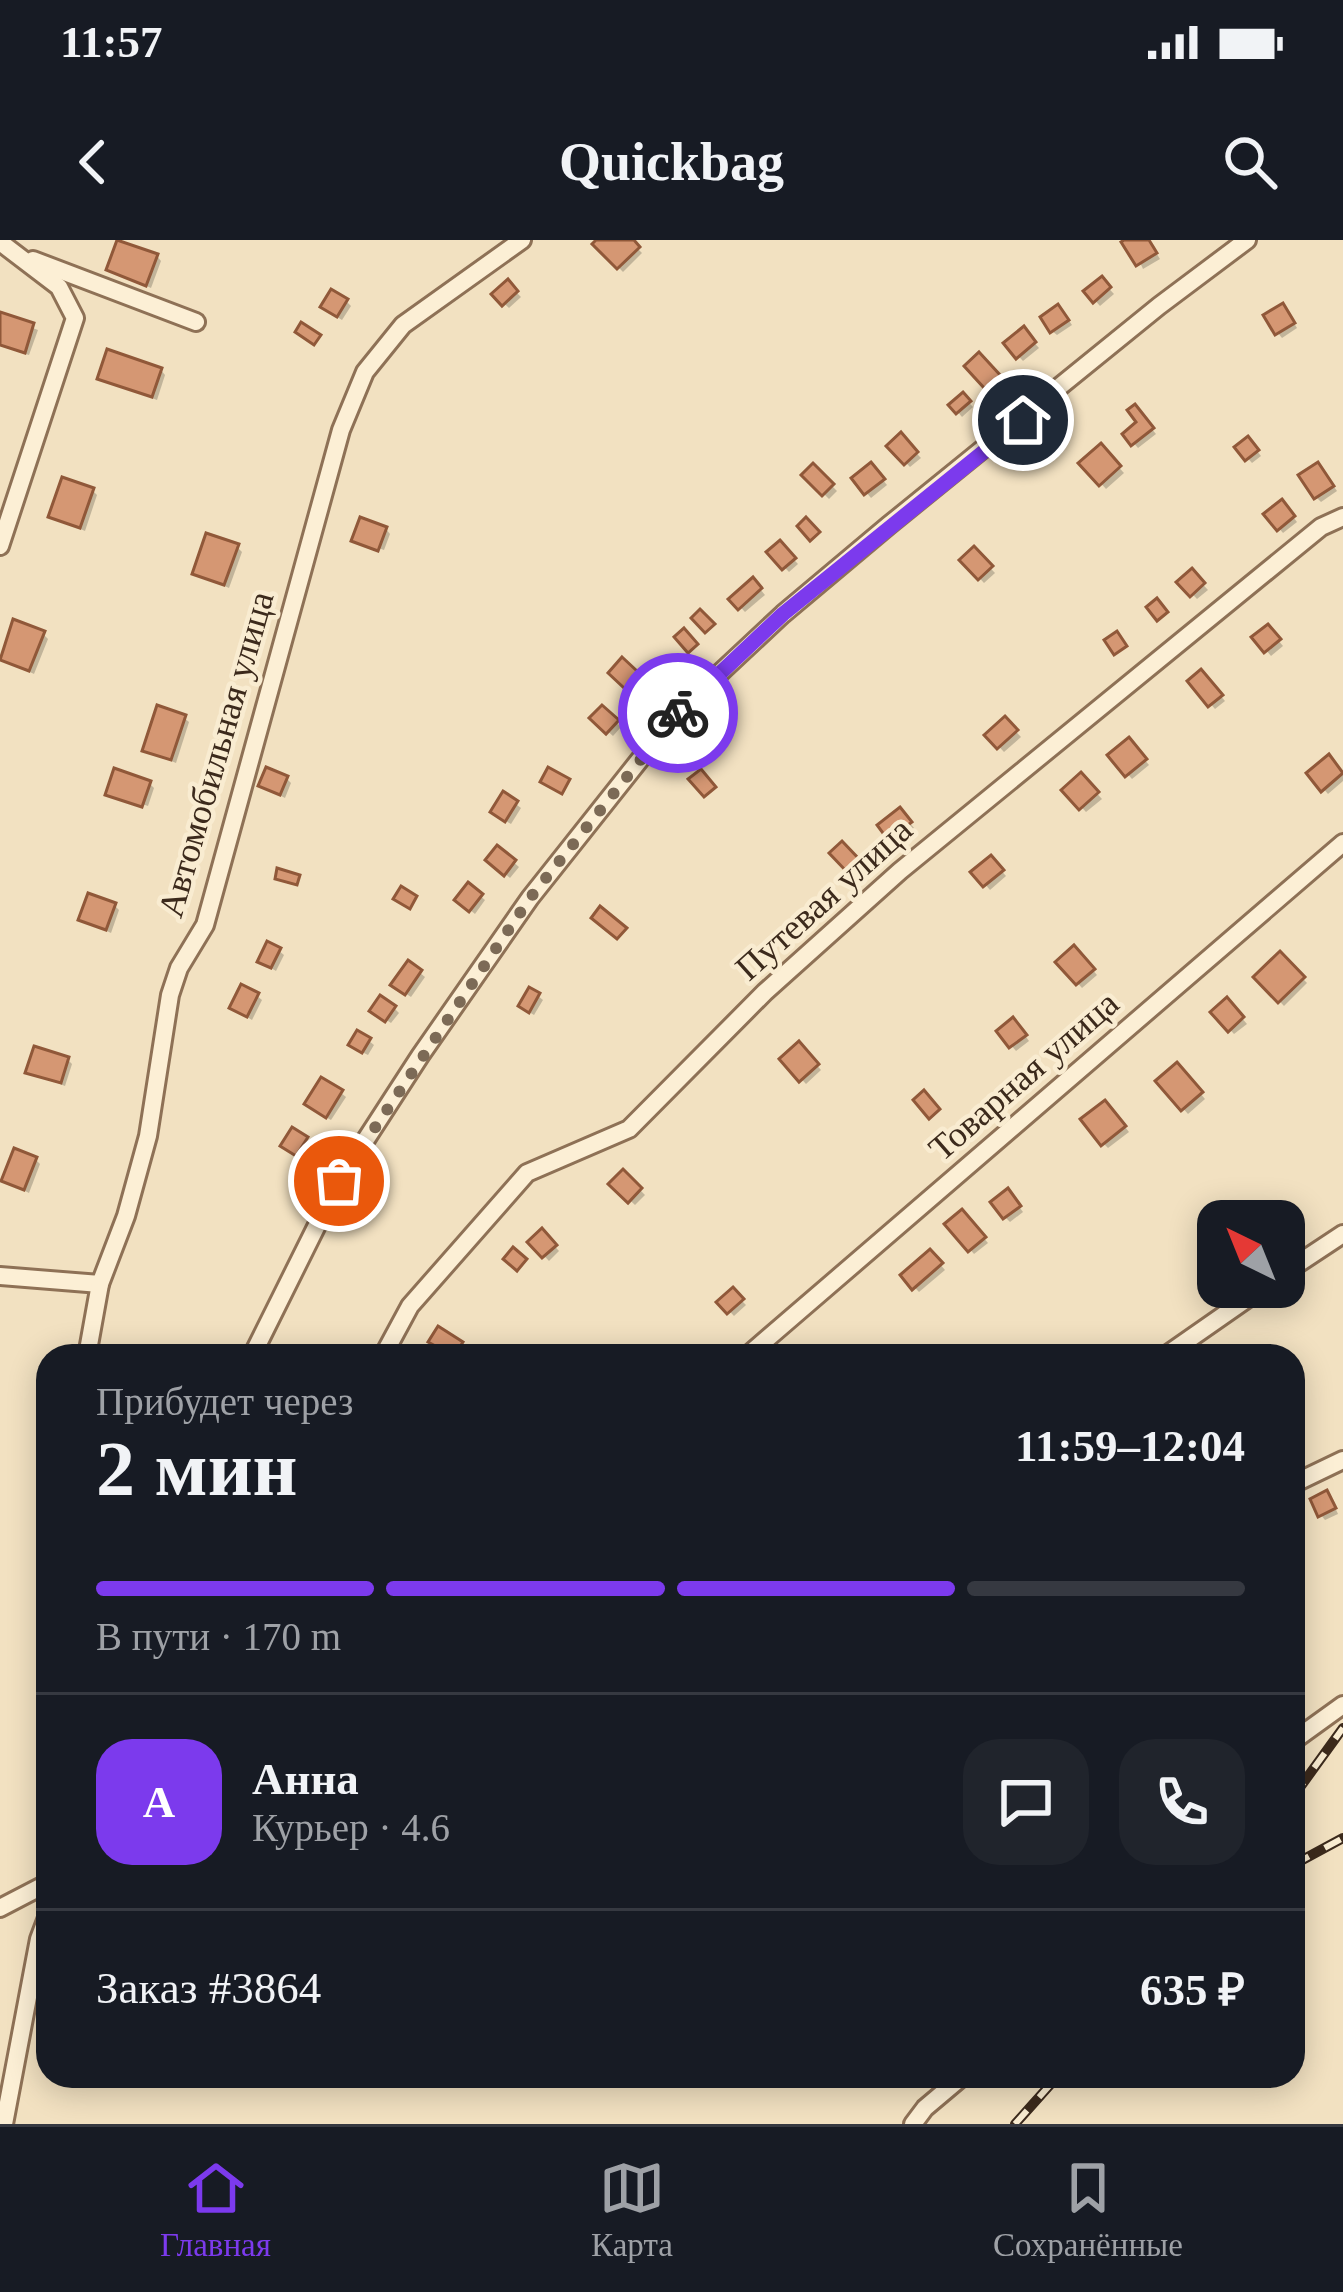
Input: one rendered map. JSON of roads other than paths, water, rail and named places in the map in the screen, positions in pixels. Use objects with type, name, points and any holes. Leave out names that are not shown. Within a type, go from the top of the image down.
[{"type":"street","name":"Автомобильная улица","points":[[89,1344],[100,1284],[126,1216],[148,1136],[170,995],[178,968],[205,925],[341,430],[365,372],[403,325],[522,240]]},
{"type":"street","points":[[258,1344],[339,1181],[420,1056],[530,898],[676,714],[783,614],[889,525],[1247,240]]},
{"type":"street","points":[[0,242],[59,287],[76,318],[0,546]]},
{"type":"street","points":[[21,255],[196,322]]},
{"type":"street","name":"Путевая улица","points":[[389,1344],[410,1306],[527,1173],[629,1129],[765,992],[900,871],[1321,527],[1343,517]]},
{"type":"street","name":"Товарная улица","points":[[761,1344],[1343,843]]},
{"type":"street","points":[[1305,1259],[1343,1234]]},
{"type":"street","points":[[0,1276],[100,1284]]},
{"type":"street","points":[[1182,1344],[1234,1308]]},
{"type":"street","points":[[1305,1478],[1343,1460]]},
{"type":"street","points":[[1305,1733],[1343,1706]]},
{"type":"street","points":[[0,1909],[36,1890]]},
{"type":"street","points":[[4,2124],[36,1955]]},
{"type":"street","points":[[913,2124],[949,2088]]},
{"type":"railway","points":[[1305,1780],[1343,1728]]},
{"type":"railway","points":[[1305,1859],[1343,1838]]},
{"type":"railway","points":[[1015,2124],[1047,2088]]}]
